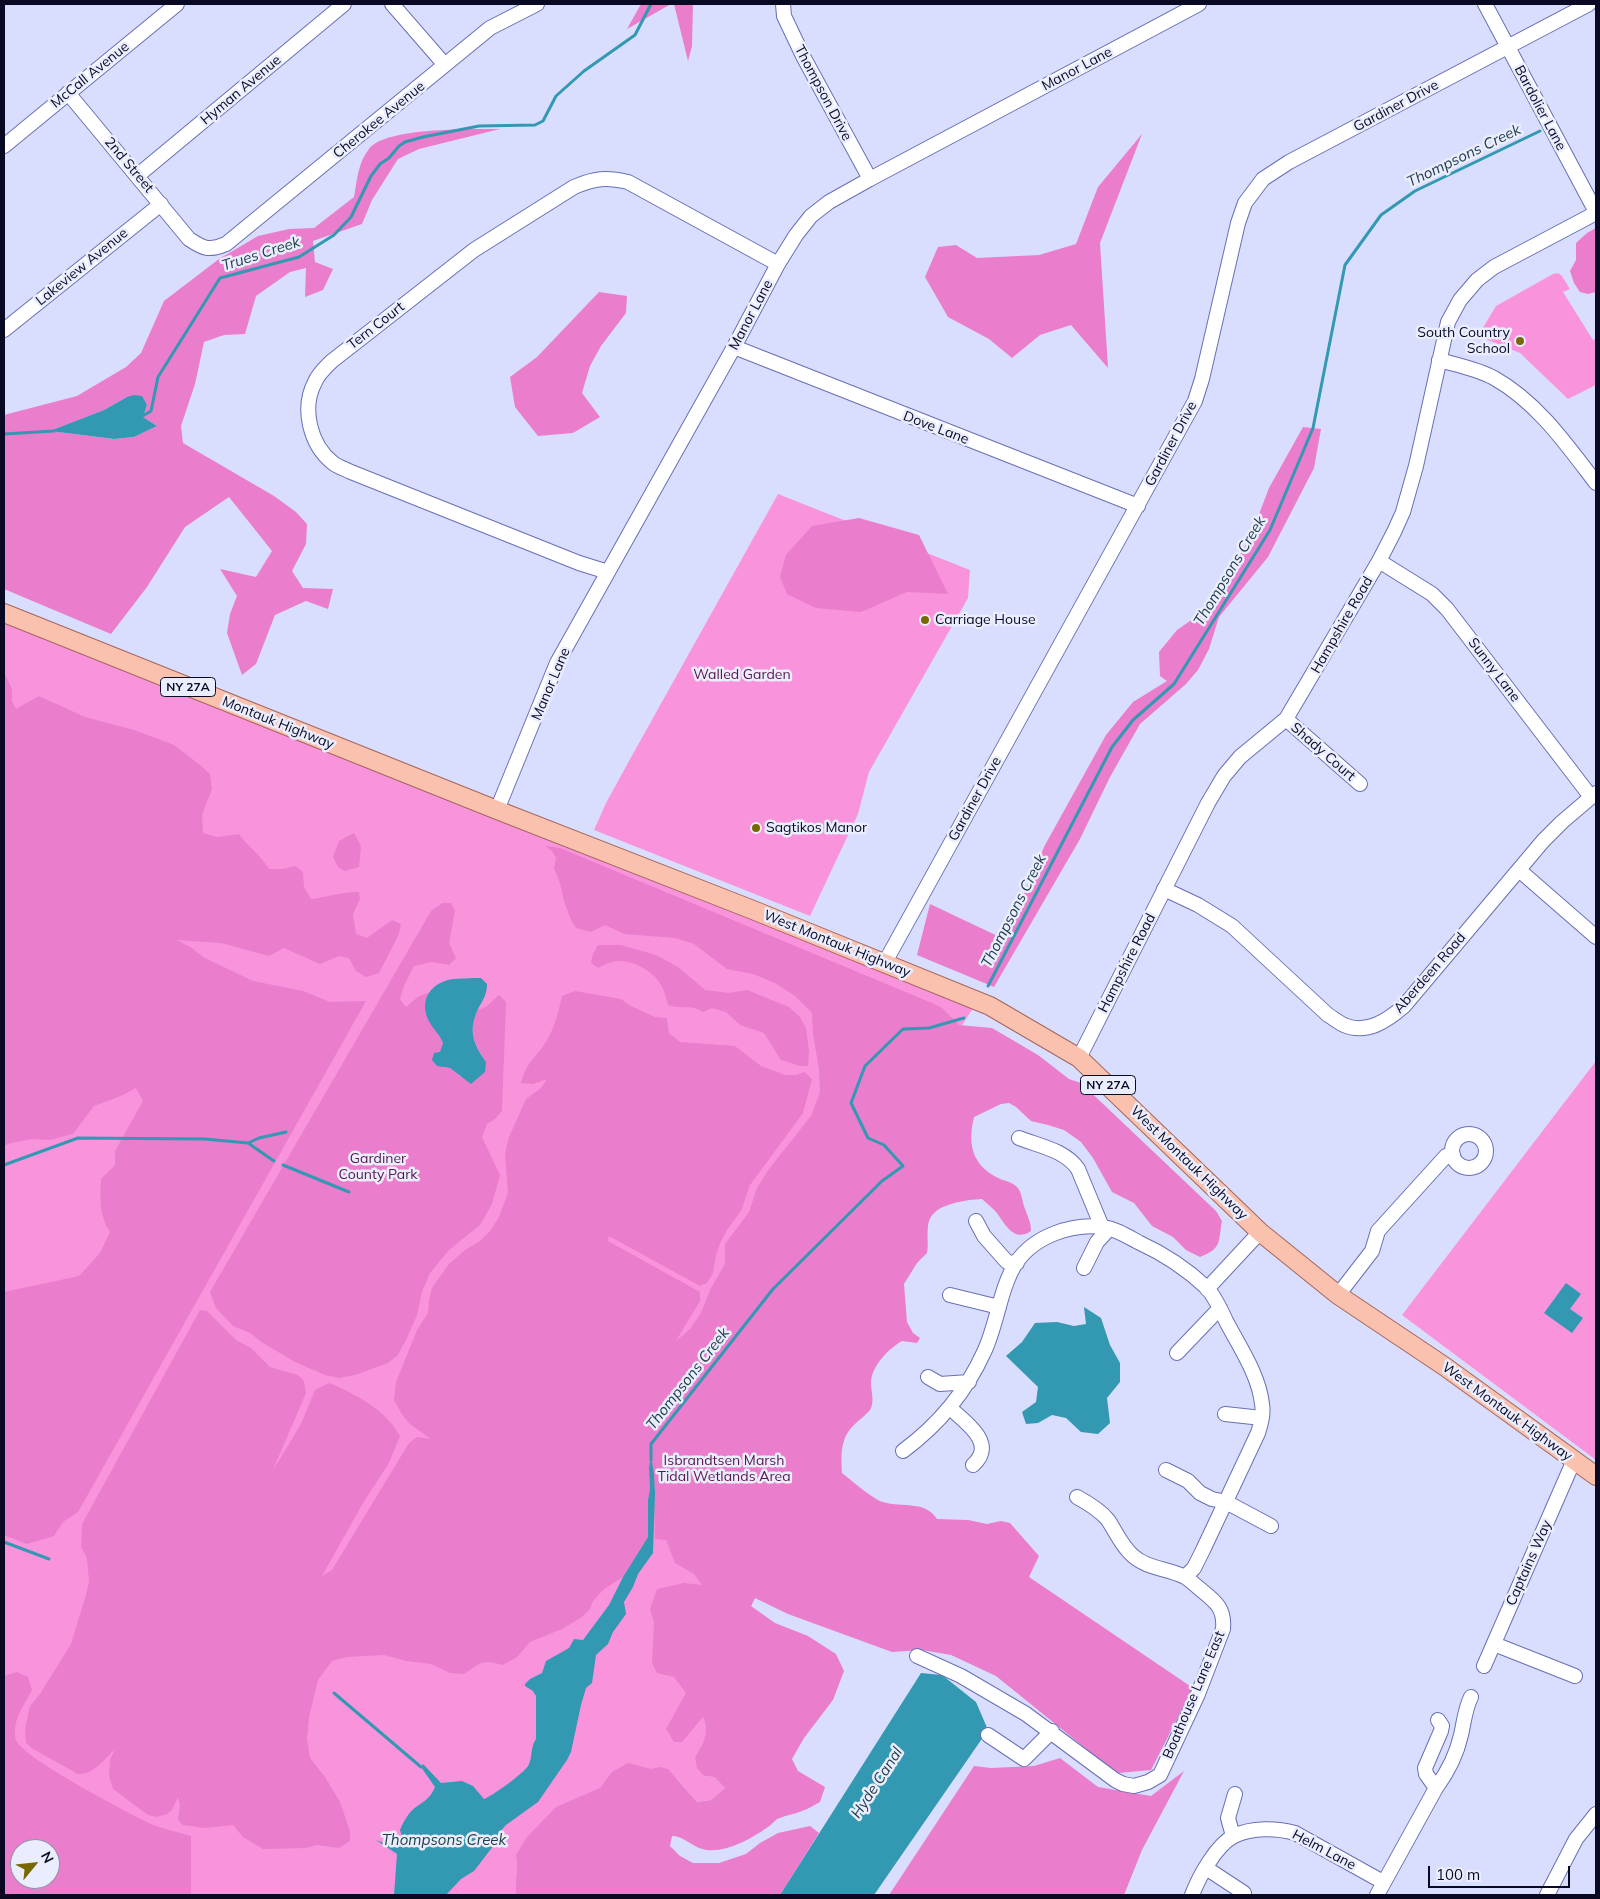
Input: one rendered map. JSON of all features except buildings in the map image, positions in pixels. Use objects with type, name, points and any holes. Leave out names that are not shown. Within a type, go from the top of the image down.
[{"type":"main road","name":"Montauk Highway","points":[[4,613],[497,810]]},
{"type":"main road","name":"West Montauk Highway","points":[[497,810],[753,910],[990,1006],[1078,1058],[1260,1232],[1338,1295],[1444,1366],[1596,1476]]},
{"type":"street","name":"McCall Avenue","points":[[4,146],[176,4]]},
{"type":"street","name":"Hyman Avenue","points":[[137,176],[344,4]]},
{"type":"street","points":[[392,4],[445,66]]},
{"type":"street","name":"Cherokee Avenue","points":[[189,238],[201,247],[213,249],[226,244],[490,28],[537,4]]},
{"type":"street","name":"Thompson Drive","points":[[783,4],[784,16],[804,58],[870,179]]},
{"type":"street","name":"Manor Lane","points":[[497,810],[557,663],[734,348],[778,264],[796,235],[811,216],[829,202],[870,179],[1199,4]]},
{"type":"street","name":"Bardolier Lane","points":[[1485,4],[1596,212]]},
{"type":"street","name":"Gardiner Drive","points":[[884,964],[1195,401],[1238,223],[1245,203],[1264,179],[1289,162],[1589,4]]},
{"type":"street","name":"2nd Street","points":[[68,93],[189,238]]},
{"type":"street","name":"Tern Court","points":[[608,572],[360,476],[334,463],[317,442],[309,419],[308,399],[315,380],[332,361],[474,250],[574,187],[590,180],[609,178],[628,182],[650,192],[778,264]]},
{"type":"street","name":"Lakeview Avenue","points":[[4,330],[161,204]]},
{"type":"street","name":"Hampshire Road","points":[[1078,1058],[1195,827],[1224,776],[1240,757],[1286,719],[1378,562],[1403,512],[1416,466],[1448,322],[1460,300],[1477,280],[1494,267],[1596,212]]},
{"type":"street","name":"Dove Lane","points":[[734,348],[1138,506]]},
{"type":"street","points":[[1440,360],[1494,378],[1524,400],[1540,413],[1596,483]]},
{"type":"street","name":"Sunny Lane","points":[[1378,562],[1426,590],[1447,610],[1594,795]]},
{"type":"street","name":"Shady Court","points":[[1286,719],[1360,784]]},
{"type":"street","name":"Aberdeen Road","points":[[1164,889],[1198,905],[1232,926],[1328,1015],[1345,1026],[1360,1028],[1377,1025],[1391,1017],[1404,1006],[1562,822],[1594,795]]},
{"type":"street","points":[[1519,870],[1596,936]]},
{"type":"street","points":[[1019,1138],[1065,1156],[1072,1161],[1078,1169],[1106,1228]]},
{"type":"street","points":[[1338,1295],[1372,1251],[1378,1230],[1446,1156],[1453,1154]]},
{"type":"street","points":[[976,1221],[984,1236],[1006,1262],[1016,1263]]},
{"type":"street","points":[[903,1451],[923,1436],[950,1408],[969,1382],[984,1352],[1016,1263],[1026,1253],[1049,1236],[1078,1227],[1106,1228],[1152,1248],[1208,1289],[1220,1308],[1257,1381],[1262,1403],[1262,1418],[1258,1434],[1194,1568],[1185,1577]]},
{"type":"street","points":[[1084,1268],[1106,1228]]},
{"type":"street","points":[[1208,1289],[1260,1232]]},
{"type":"street","points":[[950,1295],[999,1307]]},
{"type":"street","points":[[1177,1353],[1220,1308]]},
{"type":"street","points":[[928,1377],[940,1384],[969,1382]]},
{"type":"street","points":[[950,1408],[976,1433],[982,1442],[982,1453],[979,1460],[973,1465]]},
{"type":"street","points":[[1225,1414],[1262,1418]]},
{"type":"street","name":"Captains Way","points":[[1484,1666],[1574,1460]]},
{"type":"street","points":[[1166,1470],[1188,1481],[1200,1493],[1212,1499],[1226,1502],[1271,1526]]},
{"type":"street","name":"Boathouse Lane East","points":[[917,1656],[976,1684],[1026,1714],[1123,1784],[1134,1786],[1160,1775],[1186,1720],[1223,1629],[1224,1618],[1220,1608],[1212,1598],[1185,1577],[1146,1564],[1132,1555],[1119,1541],[1107,1519],[1092,1506],[1077,1497]]},
{"type":"street","points":[[1494,1644],[1575,1676]]},
{"type":"street","points":[[1377,1895],[1436,1788],[1444,1778],[1459,1743],[1470,1697]]},
{"type":"street","points":[[1436,1788],[1426,1774],[1425,1768],[1441,1731],[1442,1726],[1438,1720]]},
{"type":"street","points":[[988,1735],[1024,1759],[1052,1732]]},
{"type":"street","points":[[1192,1895],[1212,1858],[1233,1836],[1228,1818],[1235,1794]]},
{"type":"street","points":[[1546,1895],[1576,1839],[1596,1814]]},
{"type":"street","name":"Helm Lane","points":[[1233,1836],[1261,1830],[1283,1830],[1295,1833],[1383,1882]]},
{"type":"street","points":[[1206,1868],[1244,1893]]},
{"type":"green space","points":[[641,4],[671,4],[627,29]]},
{"type":"green space","points":[[674,4],[693,4],[692,46],[688,61]]},
{"type":"green space","points":[[500,129],[419,149],[398,159],[372,200],[362,224],[313,241],[315,262],[333,269],[323,290],[305,297],[306,268],[290,272],[256,296],[245,334],[224,335],[204,342],[195,384],[181,426],[183,443],[274,496],[296,512],[307,524],[306,544],[292,571],[303,588],[333,589],[328,609],[306,601],[275,615],[256,664],[242,675],[227,633],[230,614],[237,596],[220,569],[256,577],[272,551],[229,497],[185,527],[147,587],[111,634],[4,589],[4,415],[77,396],[126,367],[141,353],[164,301],[219,259],[258,236],[289,229],[314,228],[354,197],[362,160],[369,149],[378,142],[410,133]],"holes":[[[127,397],[147,405],[143,417],[157,426],[134,437],[113,439],[51,431],[104,410]]]},
{"type":"green space","points":[[1142,134],[1100,243],[1108,368],[1071,325],[1040,335],[1012,358],[989,339],[948,317],[925,277],[938,247],[956,245],[977,258],[1039,255],[1076,244],[1098,187]]},
{"type":"green space","points":[[1596,228],[1596,292],[1588,294],[1580,292],[1574,283],[1570,271],[1576,260],[1576,243]]},
{"type":"green space","points":[[1558,273],[1570,289],[1563,292],[1593,340],[1596,339],[1596,385],[1568,399],[1520,353],[1478,336],[1496,306]]},
{"type":"green space","points":[[599,292],[627,296],[626,313],[601,346],[590,366],[582,393],[600,417],[573,433],[538,436],[515,407],[510,377],[537,357]]},
{"type":"green space","points":[[1303,427],[1321,429],[1314,468],[1268,557],[1219,617],[1209,649],[1198,670],[1186,684],[1140,724],[1110,777],[1080,839],[994,987],[917,955],[930,904],[1004,939],[1045,845],[1106,735],[1133,702],[1167,681],[1160,676],[1159,652],[1177,630],[1213,605],[1251,535],[1269,488]]},
{"type":"green space","name":"Sagtikos Manor","points":[[778,494],[970,570],[968,598],[869,772],[858,814],[810,916],[594,830],[606,803]]},
{"type":"green space","points":[[859,518],[919,535],[948,594],[907,592],[861,612],[816,608],[787,594],[780,577],[786,555],[812,526]]},
{"type":"green space","name":"Gardiner County Park","points":[[4,613],[979,999],[942,1056],[967,1027],[1002,1034],[703,1716],[706,1733],[695,1757],[704,1776],[714,1777],[725,1788],[711,1800],[697,1802],[676,1778],[644,1850],[746,1895],[4,1895]]},
{"type":"green space","points":[[4,672],[12,689],[12,701],[16,709],[39,696],[85,717],[134,730],[174,745],[210,774],[212,789],[202,815],[203,833],[217,837],[239,834],[269,869],[283,869],[295,866],[303,872],[304,887],[311,899],[359,892],[360,899],[353,914],[356,934],[367,938],[392,920],[401,924],[399,934],[379,973],[366,977],[356,971],[349,958],[339,956],[320,964],[284,948],[269,956],[221,943],[177,940],[192,948],[203,957],[253,981],[303,991],[330,1002],[366,1001],[78,1512],[63,1522],[54,1536],[27,1544],[4,1535],[4,1292],[79,1276],[100,1253],[110,1232],[102,1213],[101,1179],[115,1165],[115,1151],[143,1101],[136,1088],[94,1106],[73,1134],[50,1140],[32,1139],[4,1146]]},
{"type":"green space","points":[[354,833],[361,846],[359,867],[345,871],[338,867],[333,857],[339,841]]},
{"type":"green space","name":"Isbrandtsen Marsh Tidal Wetlands Area","points":[[545,846],[560,848],[932,1003],[942,1008],[959,1025],[992,1028],[1038,1055],[1069,1079],[1081,1083],[1216,1211],[1222,1221],[1218,1243],[1213,1250],[1200,1257],[1186,1250],[1173,1237],[1152,1226],[1134,1203],[1112,1192],[1093,1158],[1081,1142],[1064,1130],[1031,1121],[1009,1103],[1001,1104],[974,1117],[971,1135],[973,1152],[976,1159],[988,1171],[1012,1183],[1019,1189],[1030,1222],[1031,1231],[1020,1235],[1011,1231],[995,1211],[982,1199],[968,1200],[944,1206],[932,1215],[928,1225],[927,1253],[917,1263],[904,1284],[907,1322],[913,1333],[920,1338],[917,1343],[902,1341],[891,1349],[877,1365],[871,1383],[873,1400],[870,1410],[847,1434],[842,1453],[842,1473],[868,1494],[883,1502],[920,1507],[932,1513],[937,1519],[968,1520],[987,1524],[1001,1521],[1010,1523],[1039,1556],[1029,1577],[1193,1688],[1151,1770],[1119,1773],[1106,1765],[996,1676],[951,1655],[922,1650],[892,1652],[788,1614],[755,1598],[751,1606],[775,1623],[808,1636],[836,1654],[844,1671],[833,1700],[804,1738],[792,1759],[798,1771],[825,1787],[820,1802],[778,1819],[754,1836],[731,1847],[707,1850],[672,1836],[670,1846],[680,1856],[693,1863],[719,1863],[746,1854],[760,1843],[778,1833],[810,1826],[819,1833],[780,1895],[516,1895],[516,1855],[527,1837],[556,1807],[600,1788],[612,1772],[628,1763],[651,1769],[660,1767],[668,1769],[697,1802],[711,1800],[725,1788],[714,1777],[704,1776],[697,1768],[695,1757],[706,1733],[703,1717],[682,1742],[674,1742],[666,1729],[686,1693],[674,1677],[657,1673],[652,1663],[654,1622],[650,1609],[657,1589],[684,1583],[702,1585],[694,1574],[675,1563],[666,1540],[655,1539],[654,1474],[651,1459],[649,1468],[648,1537],[623,1577],[604,1589],[582,1617],[562,1629],[530,1642],[517,1657],[503,1665],[486,1662],[464,1674],[450,1673],[431,1664],[406,1661],[384,1655],[347,1657],[332,1661],[318,1680],[309,1717],[307,1739],[310,1758],[325,1777],[340,1802],[350,1831],[350,1841],[339,1848],[317,1845],[306,1848],[263,1849],[243,1837],[233,1825],[205,1828],[183,1825],[178,1820],[180,1805],[178,1797],[172,1810],[167,1814],[157,1817],[148,1815],[113,1789],[109,1775],[110,1760],[115,1749],[94,1769],[78,1774],[33,1749],[26,1743],[25,1729],[30,1706],[40,1694],[71,1644],[86,1595],[89,1582],[87,1558],[81,1547],[82,1524],[200,1310],[207,1311],[236,1340],[251,1348],[270,1367],[298,1375],[304,1381],[306,1393],[272,1472],[301,1424],[315,1390],[329,1383],[350,1392],[379,1411],[387,1418],[400,1436],[389,1463],[363,1503],[322,1576],[332,1570],[409,1443],[417,1437],[431,1439],[410,1424],[403,1416],[394,1400],[396,1382],[417,1330],[428,1313],[432,1288],[449,1264],[465,1250],[480,1241],[490,1231],[499,1217],[508,1193],[505,1154],[509,1137],[526,1099],[541,1088],[547,1079],[533,1084],[521,1083],[523,1075],[550,1035],[562,996],[575,991],[621,999],[631,1006],[655,1017],[667,1018],[669,1033],[680,1042],[735,1046],[761,1066],[785,1075],[797,1075],[804,1072],[812,1079],[803,1113],[750,1185],[741,1211],[721,1241],[713,1273],[707,1283],[700,1286],[609,1236],[608,1241],[700,1292],[700,1301],[676,1341],[690,1329],[701,1313],[711,1288],[725,1264],[725,1244],[749,1212],[757,1188],[769,1169],[811,1116],[820,1092],[812,1013],[795,996],[775,983],[753,974],[727,969],[694,944],[675,938],[624,934],[605,925],[591,932],[576,928],[564,901],[554,868],[556,858],[552,851]]},
{"type":"green space","points":[[442,903],[451,903],[455,911],[449,943],[456,958],[449,965],[431,962],[414,966],[400,999],[406,1007],[419,996],[428,993],[426,1002],[427,1015],[443,1043],[440,1052],[444,1068],[450,1068],[461,1077],[486,1062],[474,1037],[473,1024],[478,1010],[486,1007],[499,995],[506,1002],[502,1111],[487,1124],[482,1137],[500,1175],[492,1204],[480,1225],[449,1250],[430,1273],[422,1292],[417,1315],[397,1356],[388,1363],[355,1375],[339,1378],[325,1375],[295,1362],[250,1333],[233,1326],[216,1308],[210,1292],[431,911]]},
{"type":"green space","points":[[598,945],[621,945],[656,955],[678,967],[705,990],[729,993],[747,990],[789,1007],[800,1017],[806,1028],[809,1051],[808,1066],[800,1066],[781,1060],[764,1033],[740,1025],[726,1012],[712,1008],[703,1012],[695,1008],[668,1005],[664,991],[655,977],[632,963],[617,961],[598,968],[591,963]]},
{"type":"green space","points":[[1596,1061],[1596,1460],[1402,1315]]},
{"type":"green space","points":[[17,1672],[28,1677],[32,1690],[19,1714],[15,1727],[16,1740],[22,1748],[55,1771],[122,1809],[151,1824],[191,1836],[191,1895],[4,1895],[4,1676]]},
{"type":"green space","points":[[1060,1758],[1098,1787],[1151,1796],[1184,1771],[1142,1850],[1124,1895],[889,1895],[974,1766],[991,1768],[1034,1766]]},
{"type":"water","points":[[134,395],[142,396],[147,405],[143,417],[157,426],[134,437],[114,439],[50,431],[104,410]]},
{"type":"water","points":[[481,978],[487,984],[486,993],[473,1022],[473,1035],[477,1048],[486,1062],[485,1072],[471,1084],[450,1068],[437,1066],[432,1060],[434,1053],[440,1052],[443,1043],[430,1023],[425,1003],[430,991],[441,983],[454,979]]},
{"type":"water","points":[[1566,1283],[1581,1294],[1570,1309],[1583,1318],[1572,1333],[1544,1313]]},
{"type":"water","points":[[1084,1307],[1101,1318],[1110,1345],[1120,1363],[1120,1382],[1107,1398],[1110,1423],[1098,1434],[1081,1432],[1066,1418],[1052,1415],[1038,1423],[1026,1424],[1022,1412],[1036,1402],[1038,1387],[1006,1356],[1022,1342],[1035,1323],[1057,1322],[1074,1326],[1086,1324]]},
{"type":"water","name":"Thompsons Creek","points":[[651,1456],[655,1494],[653,1553],[638,1574],[624,1602],[626,1614],[613,1632],[608,1644],[596,1655],[592,1683],[586,1688],[571,1752],[567,1760],[538,1802],[506,1825],[498,1834],[494,1845],[474,1871],[461,1879],[446,1895],[394,1895],[397,1854],[376,1840],[398,1848],[402,1836],[400,1830],[409,1814],[430,1796],[435,1787],[421,1767],[423,1764],[441,1783],[462,1781],[473,1786],[484,1799],[507,1784],[528,1766],[536,1739],[536,1696],[525,1684],[542,1673],[546,1661],[569,1648],[574,1639],[583,1640],[609,1605],[623,1577],[648,1537],[649,1468]]},
{"type":"water","name":"Hyde Canal","points":[[921,1673],[942,1675],[976,1702],[988,1730],[874,1895],[780,1895]]},
{"type":"waterway","name":"Trues Creek","points":[[139,418],[151,411],[158,377],[220,278],[299,257],[334,235],[351,217],[371,176],[380,164],[405,142],[479,126],[535,125],[543,121],[556,96],[584,71],[635,35],[651,4]]},
{"type":"waterway","name":"Thompsons Creek","points":[[988,986],[1112,747],[1133,720],[1174,684],[1270,530],[1313,428],[1345,265],[1381,215],[1415,191],[1540,131]]},
{"type":"waterway","name":"Trues Creek","points":[[4,434],[54,431]]},
{"type":"waterway","name":"Thompsons Creek","points":[[651,1460],[651,1444],[773,1289],[882,1181],[903,1166],[884,1145],[868,1138],[851,1103],[865,1066],[903,1029],[929,1028],[964,1018]]},
{"type":"waterway","points":[[248,1143],[259,1138],[286,1132]]},
{"type":"waterway","points":[[4,1165],[78,1138],[205,1139],[248,1143],[274,1161]]},
{"type":"waterway","points":[[283,1165],[349,1192]]},
{"type":"waterway","points":[[4,1542],[49,1559]]},
{"type":"waterway","points":[[334,1693],[421,1767]]},
{"type":"place","name":"South Country School","points":[[1520,341]]},
{"type":"place","name":"Carriage House","points":[[925,620]]},
{"type":"place","name":"Sagtikos Manor","points":[[756,828]]},
{"type":"park label","name":"Walled Garden","points":[[742,675]]}]
